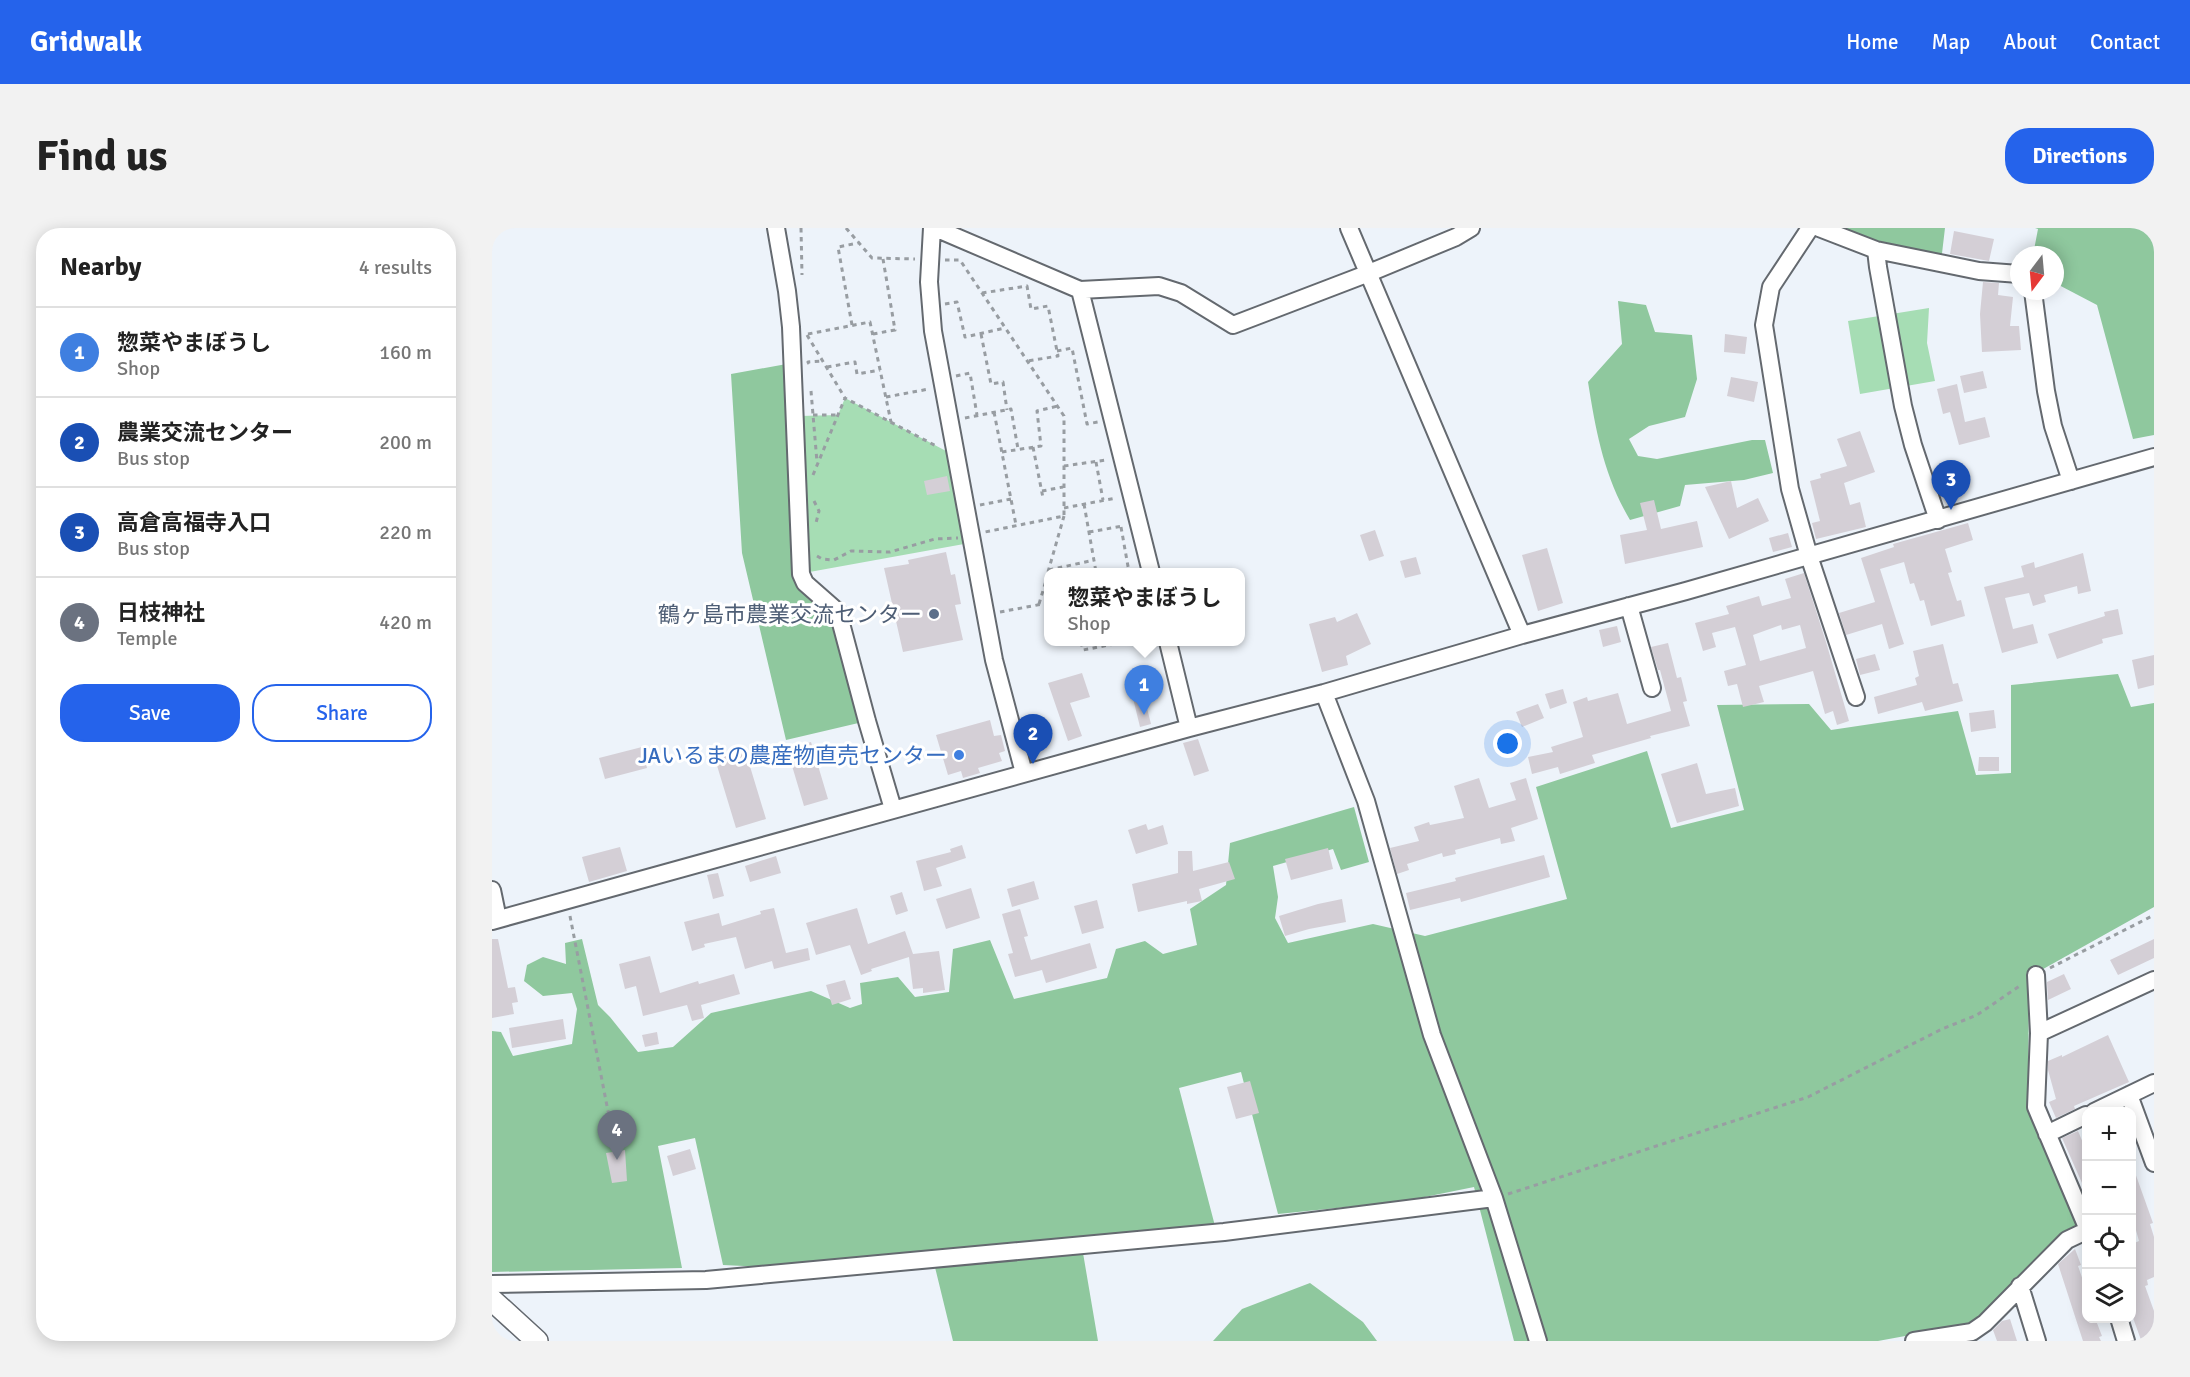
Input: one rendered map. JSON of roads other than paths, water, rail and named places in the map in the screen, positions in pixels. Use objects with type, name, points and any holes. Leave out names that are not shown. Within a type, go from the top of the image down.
[{"type":"main road","points":[[492,1300],[537,1341]]},
{"type":"street","points":[[776,228],[791,327],[801,574],[805,583],[838,612],[893,809]]},
{"type":"street","points":[[1024,773],[994,660],[943,382],[929,282],[933,228],[1080,290],[1159,286],[1181,293],[1233,326],[1369,273],[1456,237],[1471,228]]},
{"type":"street","points":[[1349,228],[1522,635]]},
{"type":"street","points":[[1810,228],[1771,287],[1764,325],[1790,489],[1809,556],[1856,697]]},
{"type":"street","points":[[1819,228],[1876,250],[1979,271],[2010,273]]},
{"type":"street","points":[[1876,250],[1904,406],[1913,445],[1938,520]]},
{"type":"street","points":[[1080,290],[1150,568]]},
{"type":"street","points":[[2034,300],[2053,426],[2071,481]]},
{"type":"street","points":[[492,890],[495,920],[1024,773],[1324,693],[2154,457]]},
{"type":"street","points":[[1629,606],[1652,688]]},
{"type":"street","points":[[1169,646],[1190,728]]},
{"type":"street","points":[[1324,693],[1366,801],[1432,1035],[1494,1198],[1538,1341]]},
{"type":"street","points":[[2036,975],[2040,1033],[2036,1107],[2082,1215]]},
{"type":"street","points":[[2040,1033],[2154,980]]},
{"type":"street","points":[[2104,1107],[2154,1083]]},
{"type":"street","points":[[2129,1095],[2154,1163]]},
{"type":"street","points":[[2048,1134],[2082,1117]]},
{"type":"street","points":[[492,1284],[706,1280],[1224,1232],[1494,1198]]},
{"type":"street","points":[[1914,1341],[1943,1339],[1972,1332],[1985,1323],[2067,1240],[2082,1233]]},
{"type":"street","points":[[2020,1286],[2037,1341]]},
{"type":"street","points":[[2121,1323],[2126,1341]]},
{"type":"place","name":"高倉高福寺入口","points":[[1951,510]]},
{"type":"place","name":"鶴ヶ島市農業交流センター","points":[[934,614]]},
{"type":"place","name":"惣菜やまぼうし","points":[[1144,715]]},
{"type":"place","name":"JAいるまの農産物直売センター","points":[[959,755]]},
{"type":"place","name":"農業交流センター","points":[[1033,764]]},
{"type":"place","name":"日枝神社","points":[[617,1160]]}]
